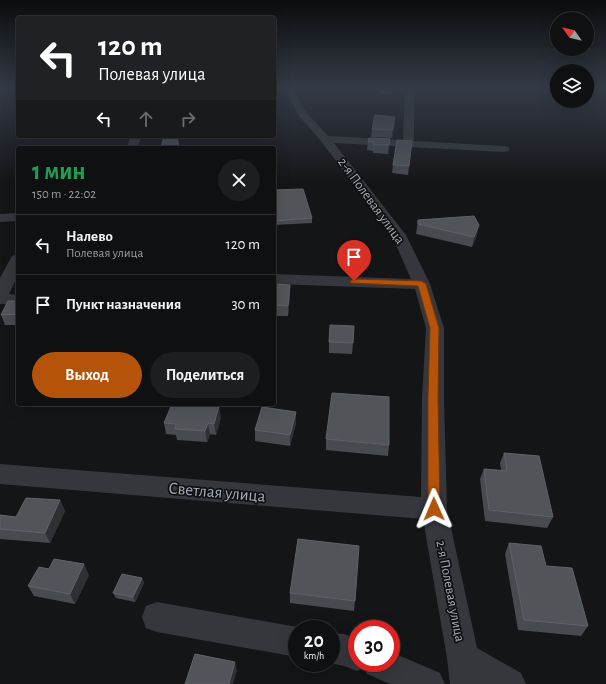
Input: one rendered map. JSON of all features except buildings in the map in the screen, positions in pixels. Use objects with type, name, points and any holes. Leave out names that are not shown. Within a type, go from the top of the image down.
[{"type":"street","name":"2-я Полевая улица","points":[[309,120],[399,235],[422,284],[435,328],[433,398],[434,509],[464,671]]},
{"type":"street","points":[[408,143],[409,120]]},
{"type":"street","points":[[325,139],[504,149]]},
{"type":"street","points":[[0,218],[16,217]]},
{"type":"street","points":[[0,295],[16,263]]},
{"type":"street","points":[[276,279],[422,284]]},
{"type":"street","points":[[0,299],[16,300]]},
{"type":"street","name":"Светлая улица","points":[[0,474],[434,509]]},
{"type":"street","points":[[157,617],[288,640]]},
{"type":"street","points":[[464,671],[510,684]]},
{"type":"street","points":[[400,672],[429,684]]},
{"type":"route","points":[[354,281],[422,284],[435,328],[433,398],[434,509]]}]
